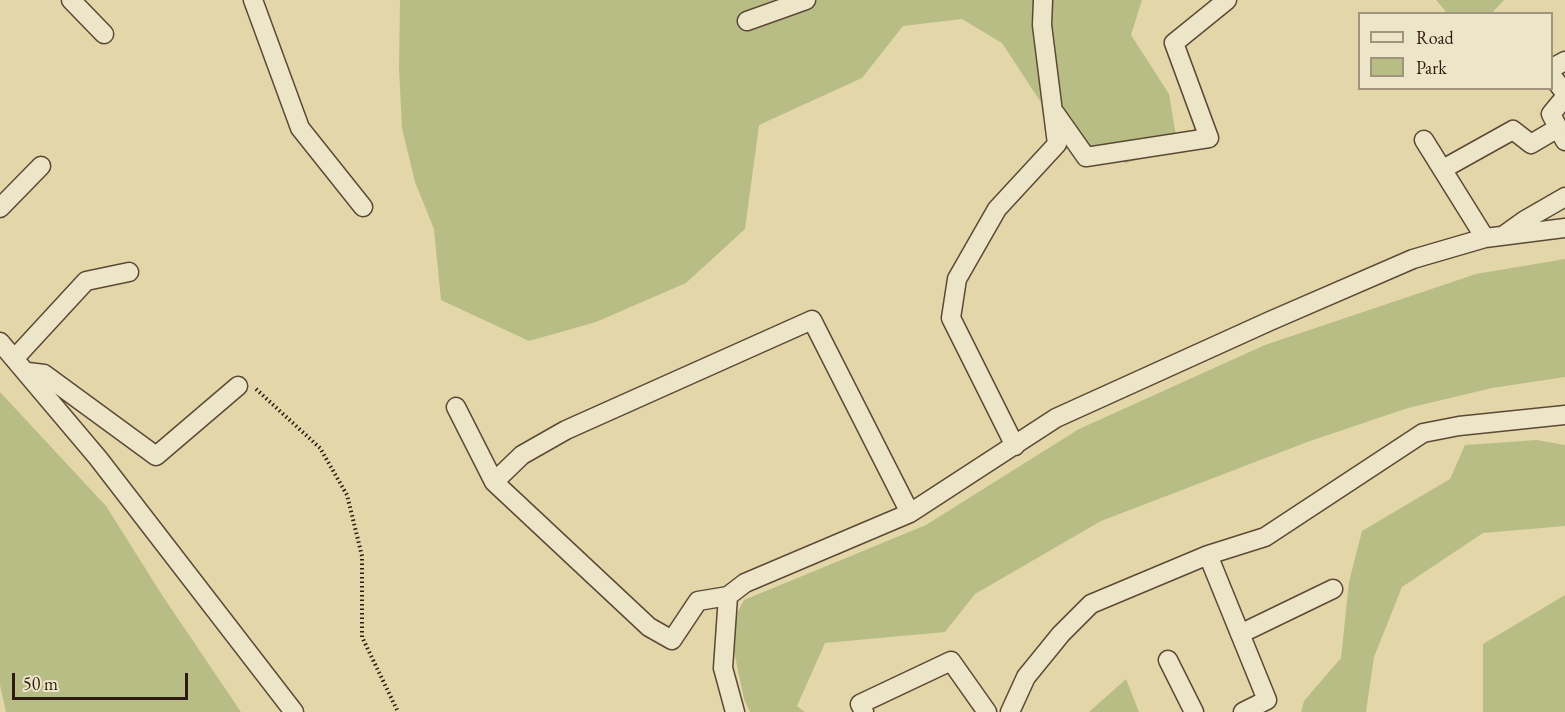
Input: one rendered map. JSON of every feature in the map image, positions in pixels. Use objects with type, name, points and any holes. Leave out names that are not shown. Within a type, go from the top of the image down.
[{"type":"street","points":[[71,0],[104,34]]},
{"type":"street","points":[[253,0],[300,128],[363,207]]},
{"type":"street","points":[[747,21],[806,0]]},
{"type":"street","points":[[1015,446],[951,318],[957,279],[997,209],[1058,144],[1042,26],[1043,0]]},
{"type":"street","points":[[1053,111],[1086,157],[1209,138],[1174,43],[1227,0]]},
{"type":"street","points":[[1443,170],[1513,130],[1531,144],[1562,135],[1551,114],[1565,95],[1553,79]]},
{"type":"street","points":[[1425,140],[1443,170],[1494,237]]},
{"type":"street","points":[[0,208],[41,166]]},
{"type":"street","points":[[1494,237],[1565,197]]},
{"type":"street","points":[[456,407],[495,482],[649,627],[672,640],[699,601],[728,596],[745,583],[910,513],[1056,418],[1413,259],[1494,237],[1565,228]]},
{"type":"street","points":[[15,358],[86,281],[129,272]]},
{"type":"street","points":[[495,482],[522,455],[566,429],[812,320],[910,513]]},
{"type":"street","points":[[0,342],[28,372],[196,583],[294,712]]},
{"type":"street","points":[[28,372],[44,374],[156,456],[246,386]]},
{"type":"street","points":[[1010,712],[1026,677],[1061,634],[1091,604],[1208,555],[1265,537],[1424,434],[1459,426],[1565,415]]},
{"type":"street","points":[[1208,555],[1267,700],[1243,712]]},
{"type":"street","points":[[1240,634],[1333,589]]},
{"type":"street","points":[[728,596],[723,668],[735,712]]},
{"type":"street","points":[[1168,660],[1194,712]]},
{"type":"street","points":[[864,712],[860,704],[951,661],[987,712]]},
{"type":"path","points":[[246,386],[320,448],[347,495],[362,556],[362,637],[398,712]]},
{"type":"green space","points":[[400,0],[1142,0],[1131,35],[1169,94],[1178,148],[1126,163],[1067,142],[1002,43],[962,19],[903,26],[862,78],[759,125],[745,229],[686,283],[596,322],[529,341],[441,300],[434,229],[415,182],[402,128],[399,69]]},
{"type":"green space","points":[[1436,0],[1504,0],[1493,12],[1446,12]]},
{"type":"green space","points":[[1565,259],[1565,377],[1492,388],[1408,408],[1310,441],[1101,521],[975,594],[945,632],[825,643],[797,706],[805,712],[750,712],[744,699],[729,628],[744,600],[926,525],[1079,429],[1265,345],[1476,274]]},
{"type":"green space","points":[[0,392],[106,506],[162,595],[241,712],[6,712],[0,685]]},
{"type":"green space","points":[[1537,440],[1565,445],[1565,526],[1483,533],[1402,587],[1374,657],[1366,712],[1301,712],[1304,701],[1341,658],[1349,582],[1362,531],[1450,479],[1465,445]]},
{"type":"green space","points":[[1565,595],[1565,712],[1483,712],[1483,644]]},
{"type":"green space","points":[[1126,679],[1139,712],[1089,712]]}]
